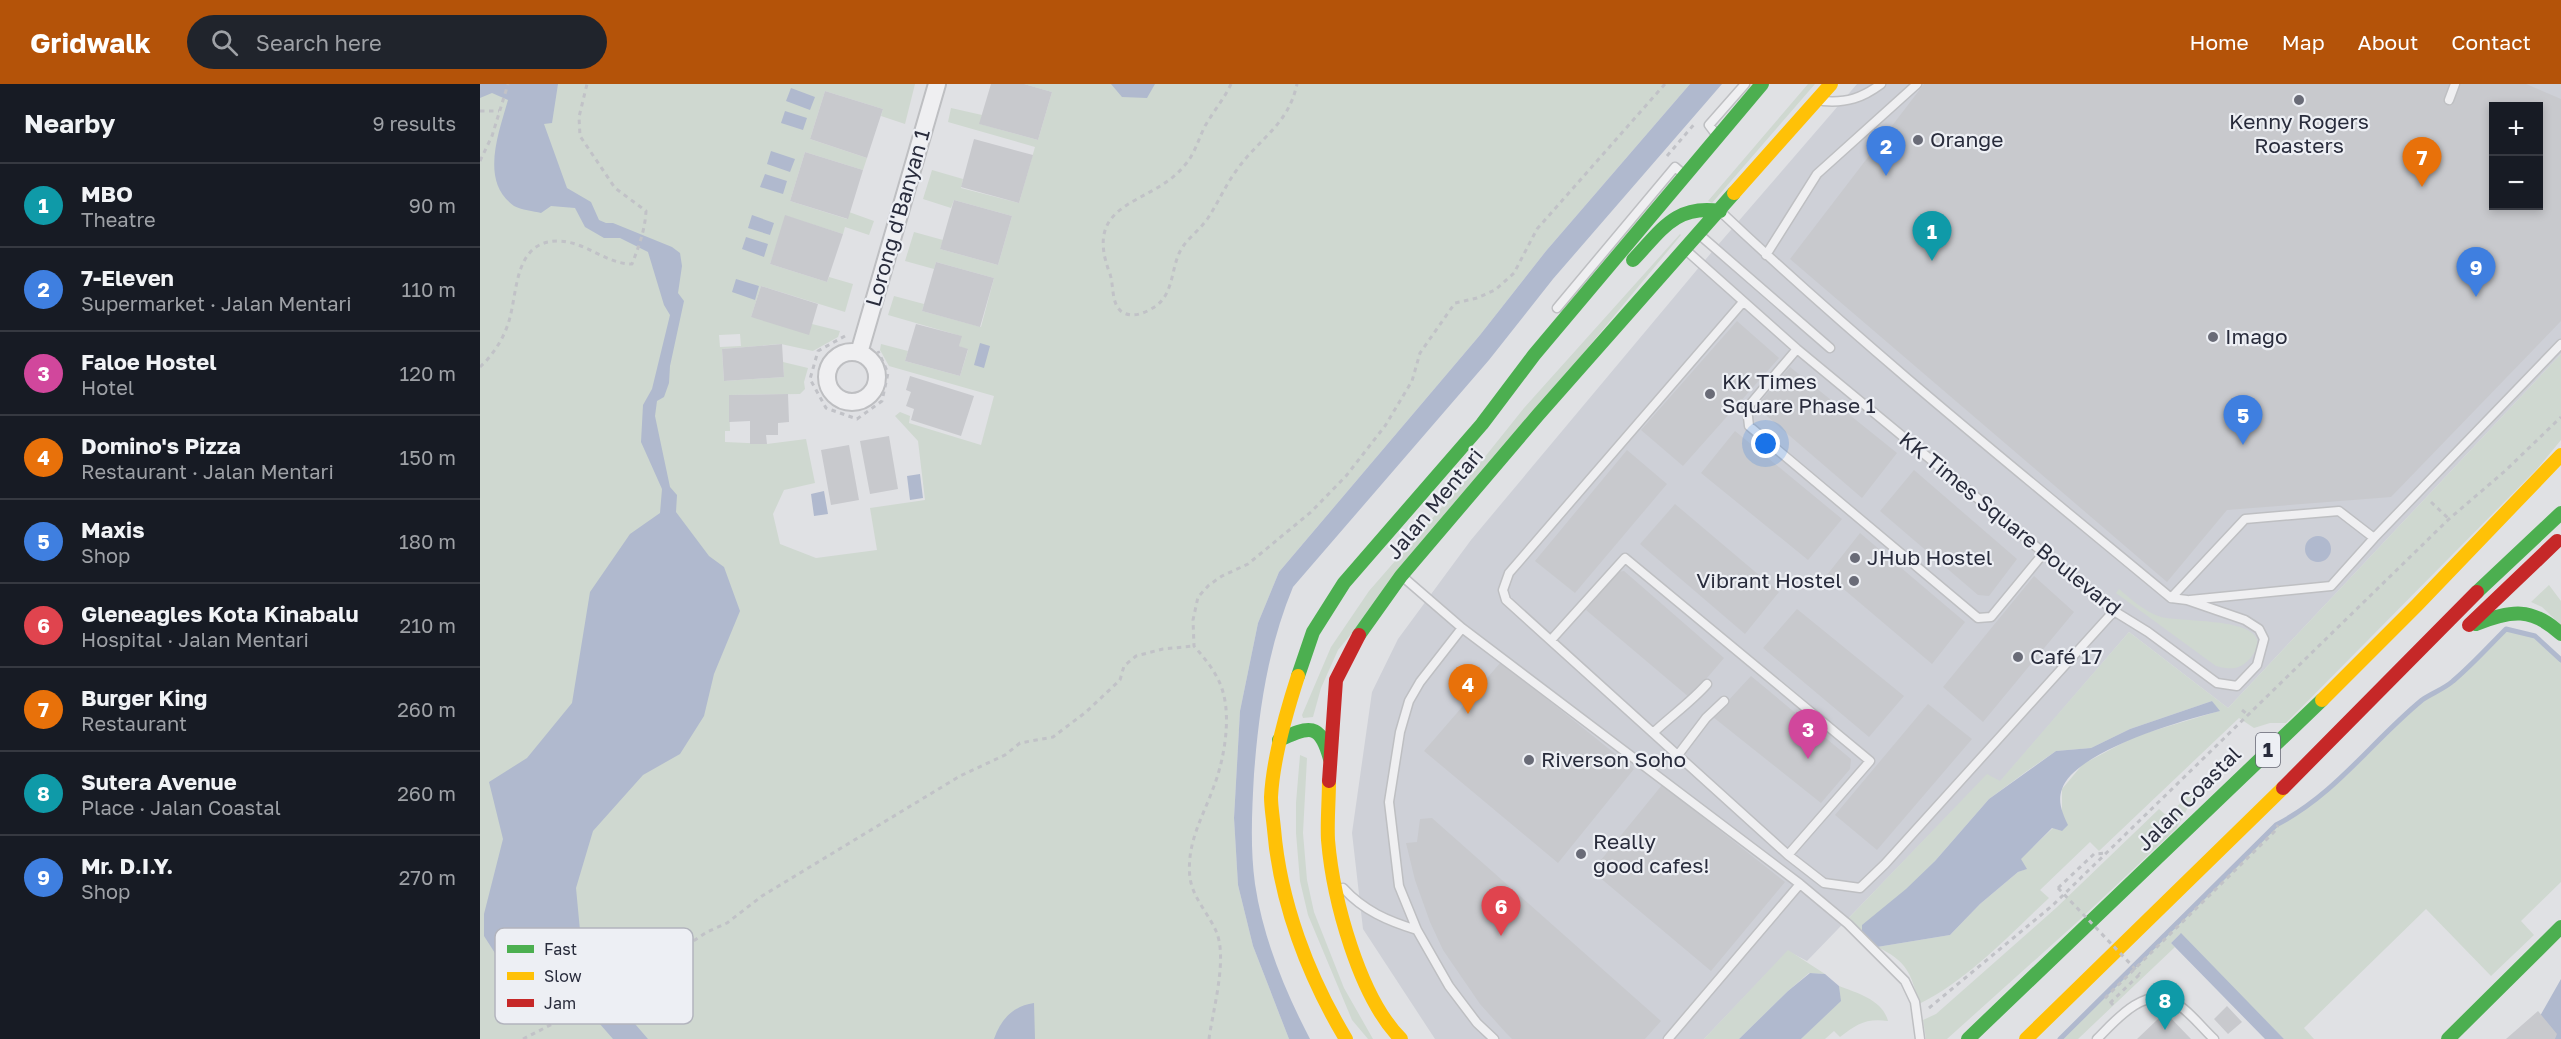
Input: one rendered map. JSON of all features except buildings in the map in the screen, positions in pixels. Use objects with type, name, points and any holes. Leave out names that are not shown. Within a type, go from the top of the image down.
[{"type":"main road","name":"Jalan Mentari","points":[[1346,1039],[1303,953],[1282,879],[1270,797],[1284,715],[1313,632],[1344,583],[1482,424],[1534,355],[1762,84]]},
{"type":"main road","name":"Jalan Mentari","points":[[1401,1039],[1389,1027],[1366,985],[1343,921],[1333,877],[1328,839],[1330,759],[1336,680],[1359,634],[1401,576],[1538,415],[1831,84]]},
{"type":"main road","points":[[1534,355],[1557,344],[1606,287],[1666,226],[1698,208],[1720,211]]},
{"type":"main road","name":"Jalan Coastal","points":[[1968,1039],[2181,837],[2490,532],[2561,455]]},
{"type":"main road","name":"1","points":[[2026,1039],[2178,887],[2390,682],[2503,564],[2561,513]]},
{"type":"main road","points":[[2561,536],[2463,631],[2503,613],[2535,614],[2552,624],[2561,633]]},
{"type":"main road","name":"1","points":[[2390,682],[2428,660]]},
{"type":"main road","points":[[1279,740],[1304,728],[1315,731],[1325,742],[1330,759]]},
{"type":"main road","points":[[2448,1039],[2561,927]]},
{"type":"street","name":"Lorong d'Banyan 1","points":[[859,353],[937,84]]},
{"type":"lane","points":[[1718,136],[1709,124],[1745,84]]},
{"type":"lane","points":[[1818,100],[1842,103],[1863,97],[1881,84]]},
{"type":"lane","points":[[1766,255],[1817,174],[1917,84]]},
{"type":"lane","points":[[2449,100],[2455,84]]},
{"type":"lane","points":[[1550,317],[1675,166],[1683,174]]},
{"type":"lane","name":"KK Times Square Boulevard","points":[[1685,249],[1797,349],[2114,612],[2148,632],[2217,683],[2237,686],[2258,665],[2264,639],[2259,629],[2245,620],[2187,600],[2171,598],[1967,430],[1766,255],[1720,211]]},
{"type":"lane","points":[[1698,233],[1830,348]]},
{"type":"lane","points":[[1743,302],[1509,573],[1503,590],[1506,600],[1788,855],[1824,883],[1860,888],[1885,864],[2114,612]]},
{"type":"lane","points":[[1482,424],[1544,326]]},
{"type":"lane","name":"KK Times Square Boulevard","points":[[2187,600],[2331,586],[2374,538],[2561,344]]},
{"type":"lane","points":[[1797,349],[1747,408],[1749,426],[1978,618],[1991,616],[2043,554]]},
{"type":"lane","points":[[2171,598],[2245,519],[2338,511],[2374,538]]},
{"type":"lane","points":[[1551,640],[1625,558],[1869,761],[1788,855]]},
{"type":"lane","points":[[1401,576],[1462,628],[1800,884],[1848,924],[1905,981],[1915,1002],[1920,1039]]},
{"type":"lane","points":[[1462,628],[1420,682],[1409,701],[1393,765],[1389,802],[1399,886],[1417,930],[1449,986],[1477,1023],[1494,1039]]},
{"type":"lane","points":[[1653,733],[1680,708],[1689,704],[1707,684]]},
{"type":"lane","points":[[1678,755],[1706,718],[1724,701]]},
{"type":"lane","points":[[1333,877],[1357,903],[1389,921],[1417,930]]},
{"type":"lane","points":[[1668,1039],[1800,884]]},
{"type":"lane","points":[[2097,1039],[2123,1012],[2147,999],[2161,998],[2174,1002],[2214,1039]]},
{"type":"path","points":[[480,161],[492,136],[508,84]]},
{"type":"path","points":[[480,367],[493,355],[509,323],[517,276],[525,257],[536,248],[553,241],[568,241],[592,250],[618,264],[632,264],[637,251],[646,227],[646,211],[615,188],[580,136],[579,117],[587,84]]},
{"type":"path","points":[[1231,84],[1184,168],[1159,188],[1125,204],[1114,216],[1107,229],[1102,253],[1116,305],[1122,312],[1130,315],[1142,314],[1161,302],[1168,292],[1183,246],[1205,221],[1236,171],[1284,117],[1293,103],[1297,84]]},
{"type":"path","points":[[1209,1039],[1222,950],[1216,931],[1201,907],[1190,879],[1192,838],[1215,785],[1223,752],[1226,720],[1223,692],[1211,667],[1194,646],[1193,620],[1198,597],[1222,576],[1248,564],[1311,512],[1346,476],[1385,426],[1412,381],[1420,353],[1455,303],[1477,298],[1495,290],[1514,273],[1537,229],[1665,84]]},
{"type":"path","points":[[480,111],[500,111]]},
{"type":"path","points":[[1918,1017],[2054,905],[2449,519],[2505,471],[2561,417]]},
{"type":"path","points":[[2431,502],[2449,519]]},
{"type":"path","points":[[693,941],[727,923],[790,879],[960,776],[1005,755],[1020,743],[1053,736],[1086,712],[1120,680],[1124,666],[1136,656],[1163,649],[1194,646]]},
{"type":"path","points":[[2242,710],[2248,716]]},
{"type":"path","points":[[2108,853],[2094,854],[2058,888],[2140,974],[2110,1003],[2106,998],[2279,826]]},
{"type":"path","points":[[523,1039],[552,1024]]},
{"type":"shaded area","points":[[480,84],[915,84],[905,124],[881,116],[883,109],[825,91],[810,139],[867,158],[863,170],[805,152],[790,201],[847,219],[849,212],[874,221],[869,235],[845,227],[843,234],[786,216],[770,264],[827,282],[829,277],[853,284],[845,312],[761,286],[751,317],[812,324],[840,331],[838,337],[813,351],[781,344],[722,349],[724,381],[784,377],[783,362],[808,368],[804,382],[805,389],[800,394],[729,395],[730,431],[725,431],[725,442],[767,444],[806,439],[815,483],[784,490],[773,514],[780,544],[816,558],[877,550],[870,508],[925,500],[918,441],[895,416],[900,412],[910,416],[909,423],[981,445],[994,396],[889,366],[880,350],[881,344],[908,351],[905,361],[960,376],[968,350],[959,346],[961,336],[888,315],[894,296],[924,304],[922,311],[981,327],[994,278],[936,262],[934,269],[905,261],[914,232],[943,240],[940,249],[998,265],[1012,216],[954,200],[951,208],[923,199],[932,170],[963,179],[961,188],[1019,203],[1035,147],[948,122],[951,108],[982,115],[980,124],[1038,140],[1052,92],[1024,84],[1690,84],[1546,251],[1480,335],[1279,572],[1258,623],[1240,711],[1234,818],[1238,885],[1253,946],[1289,1039],[480,1039]],"holes":[[[740,334],[741,346],[720,347],[719,335]]]},
{"type":"shaded area","points":[[1808,84],[1815,84],[1712,203],[1708,201]]},
{"type":"shaded area","points":[[1857,84],[2561,84],[2561,354],[2228,708],[2129,632],[2000,782],[1987,775],[1807,961],[1788,951],[1704,1039],[1435,1039],[1363,929],[1352,833],[1372,692],[1398,639],[1471,540],[1711,253]]},
{"type":"shaded area","points":[[1680,234],[1338,650],[1321,688],[1313,717],[1303,718],[1302,715],[1331,647],[1369,591],[1476,468],[1524,408]]},
{"type":"shaded area","points":[[2561,354],[2561,440],[2537,469],[2286,723],[2270,723],[2254,728],[2239,718],[2099,851],[2090,842],[2040,890],[2049,898],[1988,956],[1955,982],[1919,1004],[1906,969],[1895,957],[1877,947],[1950,935],[1980,904],[2018,872],[2026,869],[2020,859],[2053,828],[2062,831],[2062,789],[2083,764],[2136,736],[2219,711],[2212,701],[2130,729],[2091,748],[2056,751],[1989,799],[1935,861],[1862,936],[1843,924],[1987,774],[2000,781],[2129,632],[2228,708]]},
{"type":"shaded area","points":[[2549,585],[2561,601],[2561,625],[2542,607],[2531,602]]},
{"type":"shaded area","points":[[2119,589],[2144,609],[2161,617],[2229,624],[2242,628],[2252,633],[2257,640],[2256,649],[2248,661],[2240,666],[2227,668],[2216,666],[2116,593]]},
{"type":"shaded area","points":[[2506,629],[2535,636],[2561,660],[2561,882],[2521,921],[2534,935],[2491,976],[2426,909],[2304,1028],[2314,1039],[2284,1039],[2180,934],[2171,943],[2175,947],[2078,1039],[2060,1039],[2276,825],[2303,810],[2346,776],[2424,699],[2453,681]]},
{"type":"shaded area","points":[[1300,755],[1307,758],[1303,833],[1307,880],[1314,912],[1344,988],[1373,1039],[1368,1039],[1352,1020],[1308,915],[1300,881],[1296,833]]},
{"type":"shaded area","points":[[2192,792],[2195,795],[2176,829],[2075,924],[1947,1039],[1926,1039],[1923,1020],[1936,1014],[2056,908],[2159,809],[2167,816]]},
{"type":"shaded area","points":[[1788,950],[1825,974],[1809,973],[1739,1039],[1704,1039]]},
{"type":"shaded area","points":[[1839,986],[1875,1003],[1881,1008],[1888,1021],[1874,1020],[1862,1023],[1840,1037],[1834,1031],[1825,1039],[1801,1039],[1840,1001]]},
{"type":"water","points":[[480,84],[558,84],[552,123],[544,124],[567,188],[591,202],[599,220],[613,223],[672,247],[680,253],[682,266],[678,293],[684,301],[670,366],[669,383],[664,397],[657,401],[655,416],[670,487],[677,495],[676,512],[709,556],[724,567],[740,611],[714,674],[704,716],[680,754],[643,775],[593,831],[576,888],[580,928],[495,928],[495,953],[484,936],[484,914],[503,839],[489,782],[527,758],[572,703],[590,592],[630,534],[660,513],[662,489],[641,442],[643,405],[652,389],[670,315],[664,305],[648,252],[620,238],[604,238],[585,227],[575,208],[551,206],[541,213],[514,206],[504,196],[497,184],[495,157],[508,100],[492,93],[480,98]]},
{"type":"water","points":[[1111,84],[1155,84],[1147,98],[1122,97]]},
{"type":"water","points":[[1690,84],[1722,84],[1553,279],[1489,360],[1293,587],[1277,633],[1266,679],[1254,774],[1252,829],[1255,884],[1263,924],[1284,983],[1310,1039],[1289,1039],[1253,946],[1238,885],[1234,818],[1240,711],[1258,623],[1279,572],[1480,335],[1546,251]]},
{"type":"water","points":[[791,88],[815,97],[810,110],[786,101]]},
{"type":"water","points":[[785,111],[807,118],[803,130],[781,123]]},
{"type":"water","points":[[771,151],[795,159],[790,172],[767,164]]},
{"type":"water","points":[[765,174],[787,181],[783,194],[760,187]]},
{"type":"water","points":[[752,215],[774,223],[770,235],[748,228]]},
{"type":"water","points":[[746,237],[768,244],[764,257],[742,249]]},
{"type":"water","points":[[736,279],[759,286],[755,300],[732,292]]},
{"type":"water","points":[[980,343],[990,346],[984,368],[974,365]]},
{"type":"water","points":[[920,474],[923,498],[910,500],[907,476]]},
{"type":"water","points":[[824,491],[828,514],[814,516],[811,494]]},
{"type":"water","points":[[2318,536],[2327,540],[2331,549],[2327,558],[2318,562],[2309,558],[2305,549],[2309,540]]},
{"type":"water","points":[[2212,701],[2220,711],[2132,739],[2087,762],[2071,775],[2062,789],[2060,799],[2068,825],[2062,831],[2052,828],[2021,859],[2027,869],[2018,872],[1980,904],[1950,935],[1877,947],[1862,936],[1862,925],[1906,889],[1935,861],[1989,799],[2056,751],[2091,748],[2130,729]]},
{"type":"water","points":[[2181,933],[2284,1039],[2265,1039],[2171,943]]},
{"type":"water","points":[[1810,973],[1825,974],[1839,986],[1841,1001],[1801,1039],[1739,1039],[1788,991]]},
{"type":"water","points":[[2561,979],[2561,1039],[2515,1039],[2540,1016]]},
{"type":"water","points":[[1034,1003],[1035,1039],[994,1039],[1000,1025],[1014,1010]]},
{"type":"water","points":[[600,1024],[635,1024],[648,1039],[613,1039]]},
{"type":"waterway","points":[[2060,1039],[2276,825],[2335,783],[2404,716],[2422,700],[2453,681],[2506,629],[2535,636],[2561,660]]},
{"type":"traffic: fast","points":[[1298,676],[1313,632],[1344,583],[1482,424],[1534,355],[1762,84]]},
{"type":"traffic: fast","points":[[1359,635],[1401,576],[1538,415],[1734,193]]},
{"type":"traffic: fast","points":[[1633,260],[1661,230],[1680,216],[1704,210],[1720,211]]},
{"type":"traffic: fast","points":[[2477,592],[2561,513]]},
{"type":"traffic: fast","points":[[2476,624],[2511,614],[2531,615],[2561,634]]},
{"type":"traffic: fast","points":[[1968,1039],[2322,700]]},
{"type":"traffic: fast","points":[[1279,740],[1298,732],[1312,730],[1322,738],[1330,759]]},
{"type":"traffic: fast","points":[[2448,1039],[2561,927]]},
{"type":"traffic: slow","points":[[1734,193],[1831,84]]},
{"type":"traffic: slow","points":[[2322,700],[2561,455]]},
{"type":"traffic: slow","points":[[1298,676],[1281,736],[1272,782],[1271,805],[1277,856],[1282,884],[1298,938],[1320,990],[1346,1039]]},
{"type":"traffic: slow","points":[[1329,781],[1328,840],[1342,918],[1361,973],[1373,998],[1386,1021],[1401,1039]]},
{"type":"traffic: slow","points":[[2026,1039],[2283,788]]},
{"type":"traffic: jam","points":[[2469,625],[2557,541]]},
{"type":"traffic: jam","points":[[2283,788],[2477,592]]},
{"type":"traffic: jam","points":[[1329,781],[1336,680],[1359,635]]},
{"type":"place","name":"Kenny Rogers Roasters","points":[[2299,100]]},
{"type":"place","name":"Orange","points":[[1918,140]]},
{"type":"place","name":"7-Eleven","points":[[1886,176]]},
{"type":"place","name":"Burger King","points":[[2422,187]]},
{"type":"place","name":"MBO","points":[[1932,261]]},
{"type":"place","name":"Mr. D.I.Y.","points":[[2476,297]]},
{"type":"place","name":"Imago","points":[[2213,337]]},
{"type":"place","name":"KK Times Square Phase 1","points":[[1710,394]]},
{"type":"place","name":"Maxis","points":[[2243,445]]},
{"type":"place","name":"JHub Hostel","points":[[1855,558]]},
{"type":"place","name":"Vibrant Hostel","points":[[1854,581]]},
{"type":"place","name":"Café 17","points":[[2018,657]]},
{"type":"place","name":"Domino's Pizza","points":[[1468,714]]},
{"type":"place","name":"Faloe Hostel","points":[[1808,759]]},
{"type":"place","name":"Riverson Soho","points":[[1529,760]]},
{"type":"place","name":"Really good cafes!","points":[[1581,854]]},
{"type":"place","name":"Gleneagles Kota Kinabalu","points":[[1501,936]]},
{"type":"place","name":"Sutera Avenue","points":[[2165,1030]]}]
